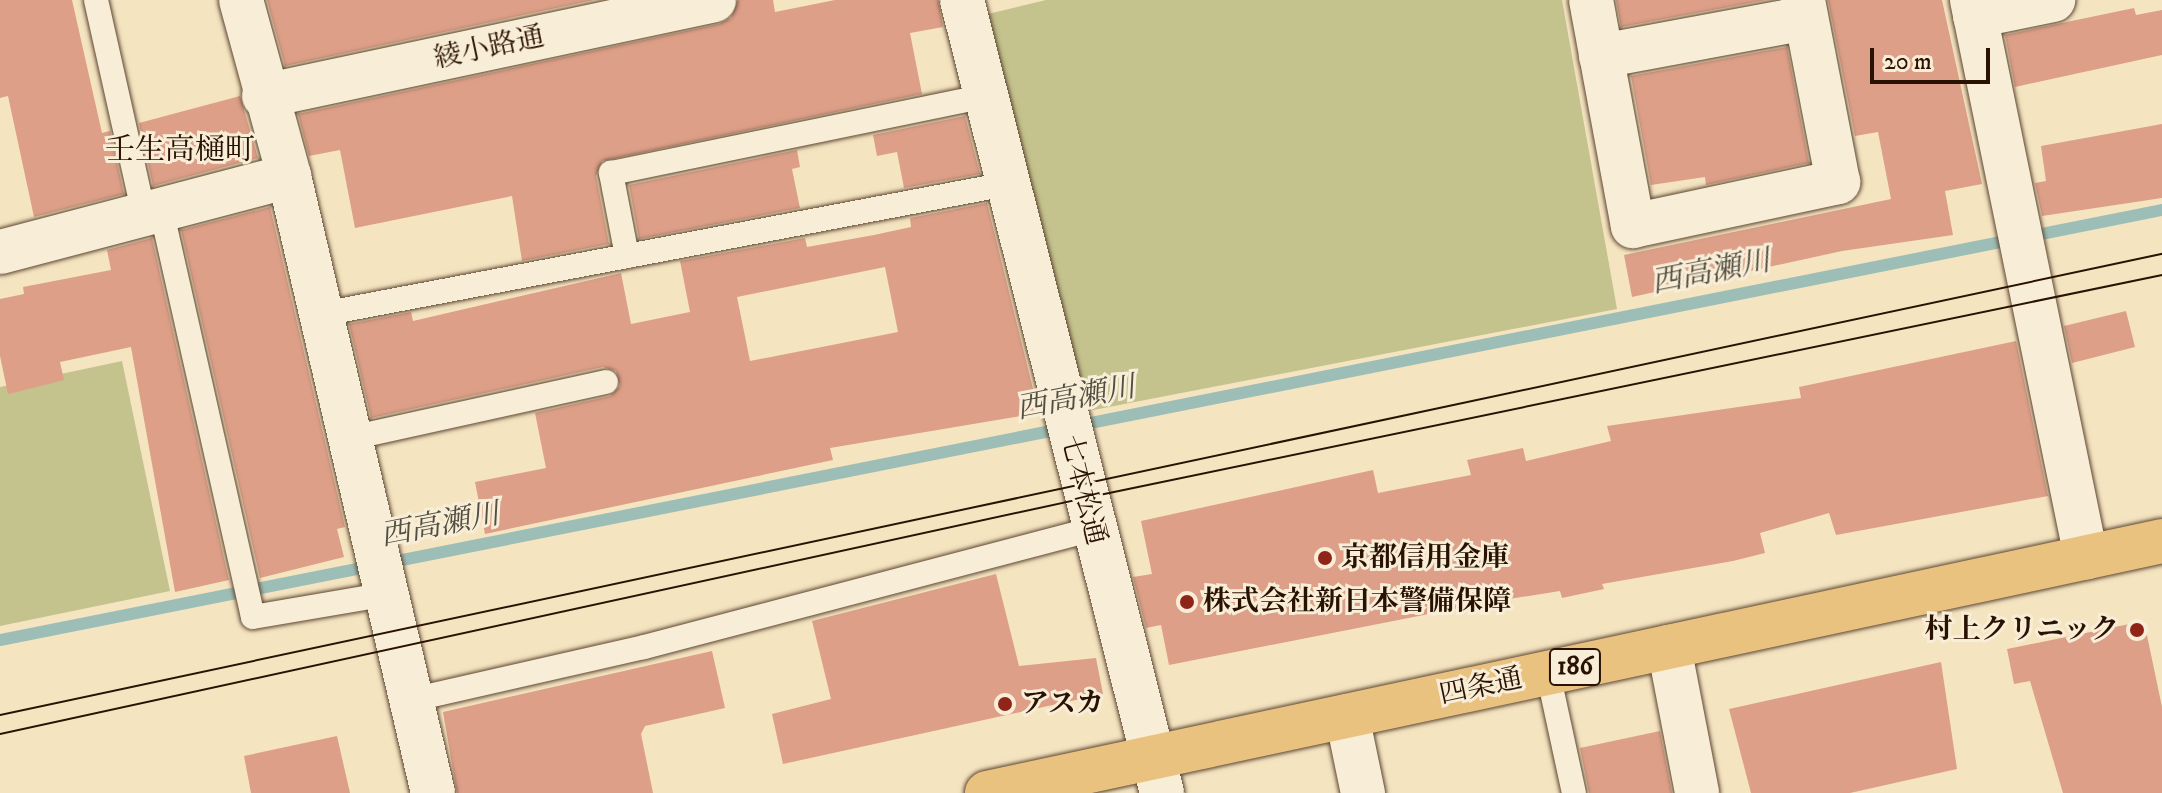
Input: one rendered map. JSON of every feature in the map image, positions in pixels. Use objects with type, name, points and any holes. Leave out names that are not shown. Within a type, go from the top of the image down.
[{"type":"main road","name":"四条通","points":[[987,793],[1156,776],[1347,716],[2162,541]]},
{"type":"street","points":[[241,0],[264,96],[289,176],[433,793]]},
{"type":"street","name":"綾小路通","points":[[264,96],[714,0]]},
{"type":"street","name":"七本松通","points":[[962,0],[1156,776]]},
{"type":"street","points":[[1591,0],[1601,56],[1633,226],[1838,182],[1805,9],[1601,56]]},
{"type":"street","points":[[2053,0],[1974,8],[2086,557]]},
{"type":"street","points":[[0,252],[289,176]]},
{"type":"street","points":[[1669,647],[1697,793]]},
{"type":"street","points":[[1347,716],[1363,793]]},
{"type":"lane","points":[[96,0],[253,617],[387,594]]},
{"type":"lane","points":[[627,256],[611,173],[986,96]]},
{"type":"lane","points":[[322,314],[1007,184]]},
{"type":"lane","points":[[351,438],[606,382]]},
{"type":"lane","points":[[411,700],[644,647],[1093,529]]},
{"type":"lane","points":[[1548,673],[1574,793]]},
{"type":"shaded area","points":[[1046,0],[1562,0],[1617,309],[1083,412],[988,14]]},
{"type":"shaded area","points":[[122,361],[170,591],[0,626],[0,387]]},
{"type":"building","points":[[0,0],[72,0],[102,133],[110,131],[124,194],[34,217],[8,96],[0,98]]},
{"type":"building","points":[[267,0],[594,0],[285,66]]},
{"type":"building","points":[[738,0],[773,0],[775,12],[835,0],[938,0],[943,27],[910,33],[922,94],[602,161],[596,176],[609,244],[522,261],[512,196],[355,228],[340,150],[309,156],[298,114],[719,24],[731,18]]},
{"type":"building","points":[[1616,0],[1766,0],[1621,27]]},
{"type":"building","points":[[1828,0],[1942,0],[1982,184],[1945,191],[1953,235],[1842,251],[1632,297],[1624,255],[1891,199],[1878,132],[1855,136]]},
{"type":"building","points":[[2134,8],[2136,15],[2162,10],[2162,55],[2015,87],[2005,35]]},
{"type":"building","points":[[1787,47],[1809,163],[1706,185],[1705,177],[1651,185],[1631,76]]},
{"type":"building","points":[[240,96],[258,158],[153,186],[139,123]]},
{"type":"building","points":[[965,116],[980,174],[904,188],[897,152],[877,156],[873,135]]},
{"type":"building","points":[[2162,124],[2162,198],[2042,216],[2035,183],[2046,181],[2041,146]]},
{"type":"building","points":[[797,150],[800,167],[792,169],[800,208],[639,239],[629,185]]},
{"type":"building","points":[[987,203],[1039,413],[830,448],[833,460],[485,534],[475,482],[546,468],[535,413],[610,396],[620,386],[616,371],[603,367],[371,418],[349,324],[411,312],[413,321],[621,273],[631,324],[690,312],[680,261],[805,238],[807,247],[874,235],[911,227],[910,218]],"holes":[[[885,267],[898,332],[750,361],[737,297]]]},
{"type":"building","points":[[270,207],[345,527],[337,529],[344,557],[260,578],[181,230]]},
{"type":"building","points":[[152,238],[229,580],[175,592],[131,347],[60,362],[64,380],[8,394],[0,356],[0,299],[24,294],[23,287],[111,270],[107,250]]},
{"type":"building","points":[[2126,311],[2135,347],[2072,363],[2064,326]]},
{"type":"building","points":[[2016,341],[2048,496],[1836,535],[1829,513],[1760,533],[1765,553],[1733,561],[1602,584],[1604,589],[1562,598],[1560,591],[1490,602],[1169,665],[1161,625],[1146,628],[1133,577],[1152,574],[1141,521],[1373,470],[1378,493],[1471,475],[1467,460],[1523,448],[1526,461],[1611,441],[1607,426],[1801,398],[1799,387]]},
{"type":"building","points":[[996,574],[1019,666],[1096,658],[1103,694],[783,764],[772,714],[831,699],[812,621]]},
{"type":"building","points":[[2144,621],[2162,707],[2162,793],[2063,793],[2030,681],[2014,684],[2007,649]]},
{"type":"building","points":[[712,651],[725,708],[645,726],[641,734],[653,793],[457,793],[443,712]]},
{"type":"building","points":[[1941,662],[1957,769],[1850,793],[1751,793],[1729,709]]},
{"type":"building","points":[[1660,731],[1672,793],[1589,793],[1580,748]]},
{"type":"building","points":[[337,736],[350,793],[251,793],[244,756]]},
{"type":"waterway","name":"西高瀬川","points":[[0,640],[2162,210]]},
{"type":"tram line","points":[[0,715],[2162,254]]},
{"type":"tram line","points":[[0,734],[1085,498],[2162,275]]},
{"type":"place","name":"京都信用金庫","points":[[1325,558]]},
{"type":"place","name":"株式会社新日本警備保障","points":[[1187,602]]},
{"type":"place","name":"村上クリニック","points":[[2137,630]]},
{"type":"place","name":"アスカ","points":[[1005,704]]},
{"type":"district","name":"壬生高樋町","points":[[180,151]]}]
